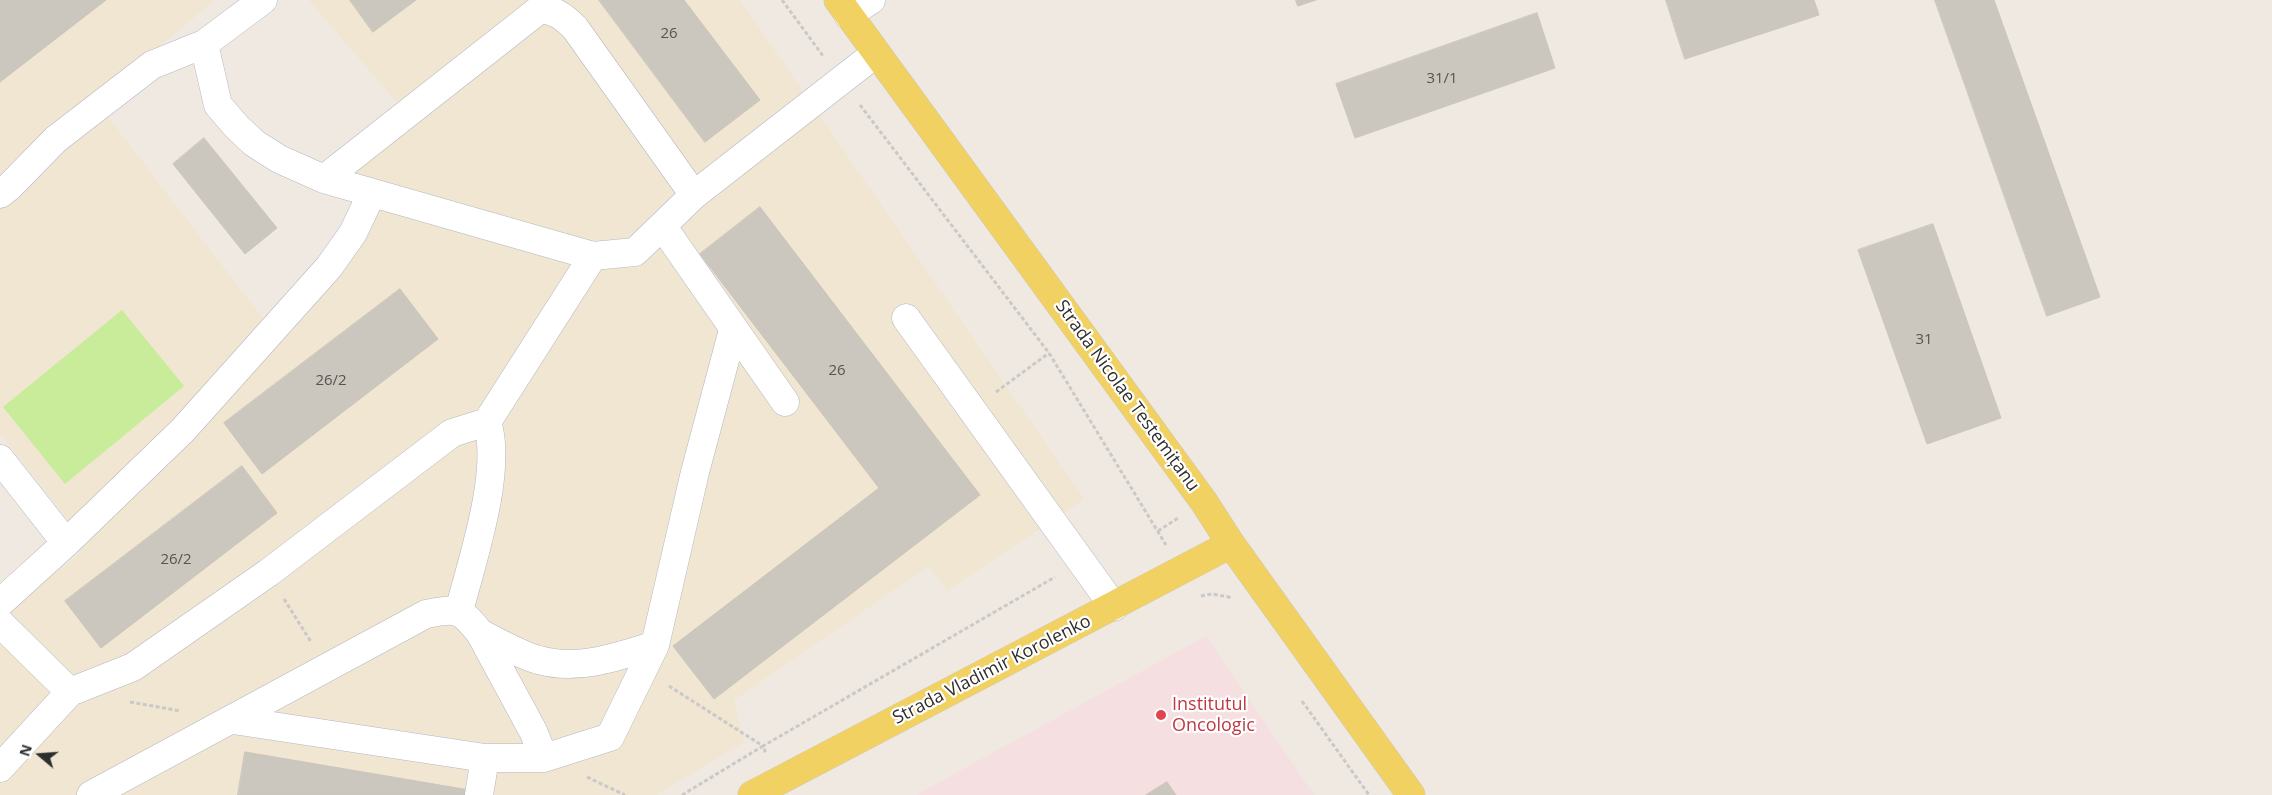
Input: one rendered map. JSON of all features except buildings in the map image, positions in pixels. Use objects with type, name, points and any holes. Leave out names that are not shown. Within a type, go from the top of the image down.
[{"type":"main road","name":"Strada Nicolae Testemițanu","points":[[843,7],[875,54],[1204,502],[1231,544],[1411,795]]},
{"type":"main road","name":"Strada Vladimir Korolenko","points":[[752,795],[1231,544]]},
{"type":"lane","points":[[843,7],[871,0]]},
{"type":"lane","points":[[0,194],[10,188],[56,139],[152,65],[204,44],[252,3]]},
{"type":"lane","points":[[324,179],[540,9],[550,10],[563,16],[575,28],[694,195]]},
{"type":"lane","points":[[204,44],[218,105],[254,143],[279,160],[324,179],[593,256],[635,252],[694,195],[875,54]]},
{"type":"lane","points":[[0,603],[66,543],[183,430],[329,267],[353,233],[372,193]]},
{"type":"lane","points":[[663,226],[733,330],[785,402]]},
{"type":"lane","points":[[0,768],[70,692],[133,667],[268,574],[452,433],[488,422],[593,256]]},
{"type":"lane","points":[[906,318],[1114,607]]},
{"type":"lane","points":[[233,720],[485,758],[544,758],[610,737],[655,645],[695,472],[733,330]]},
{"type":"lane","points":[[459,611],[482,526],[492,462],[492,437],[488,422]]},
{"type":"lane","points":[[0,459],[66,543]]},
{"type":"lane","points":[[91,795],[233,720],[426,614],[444,610],[459,611],[469,619],[480,633],[533,731],[544,758]]},
{"type":"lane","points":[[0,623],[70,692]]},
{"type":"lane","points":[[480,633],[537,660],[559,664],[616,658],[655,645]]},
{"type":"lane","points":[[479,795],[485,758]]},
{"type":"path","points":[[782,0],[1049,354],[1196,597],[1212,594],[1229,597],[1235,605]]},
{"type":"path","points":[[971,410],[1049,354]]},
{"type":"path","points":[[643,671],[763,746],[1081,561]]},
{"type":"path","points":[[268,574],[328,668]]},
{"type":"path","points":[[1302,700],[1369,795]]},
{"type":"path","points":[[127,702],[185,711]]},
{"type":"shaded area","points":[[0,0],[215,0],[95,100],[278,338],[363,222],[355,174],[365,156],[412,120],[309,0],[740,0],[1084,499],[947,591],[929,566],[734,700],[744,742],[656,795],[0,795],[0,615],[81,553],[73,526],[0,433]]},
{"type":"shaded area","name":"Institutul Oncologic","points":[[1206,636],[1314,795],[916,795]]},
{"type":"green space","points":[[122,310],[184,386],[65,484],[3,407]]},
{"type":"place","name":"Institutul Oncologic","points":[[1161,715]]}]
